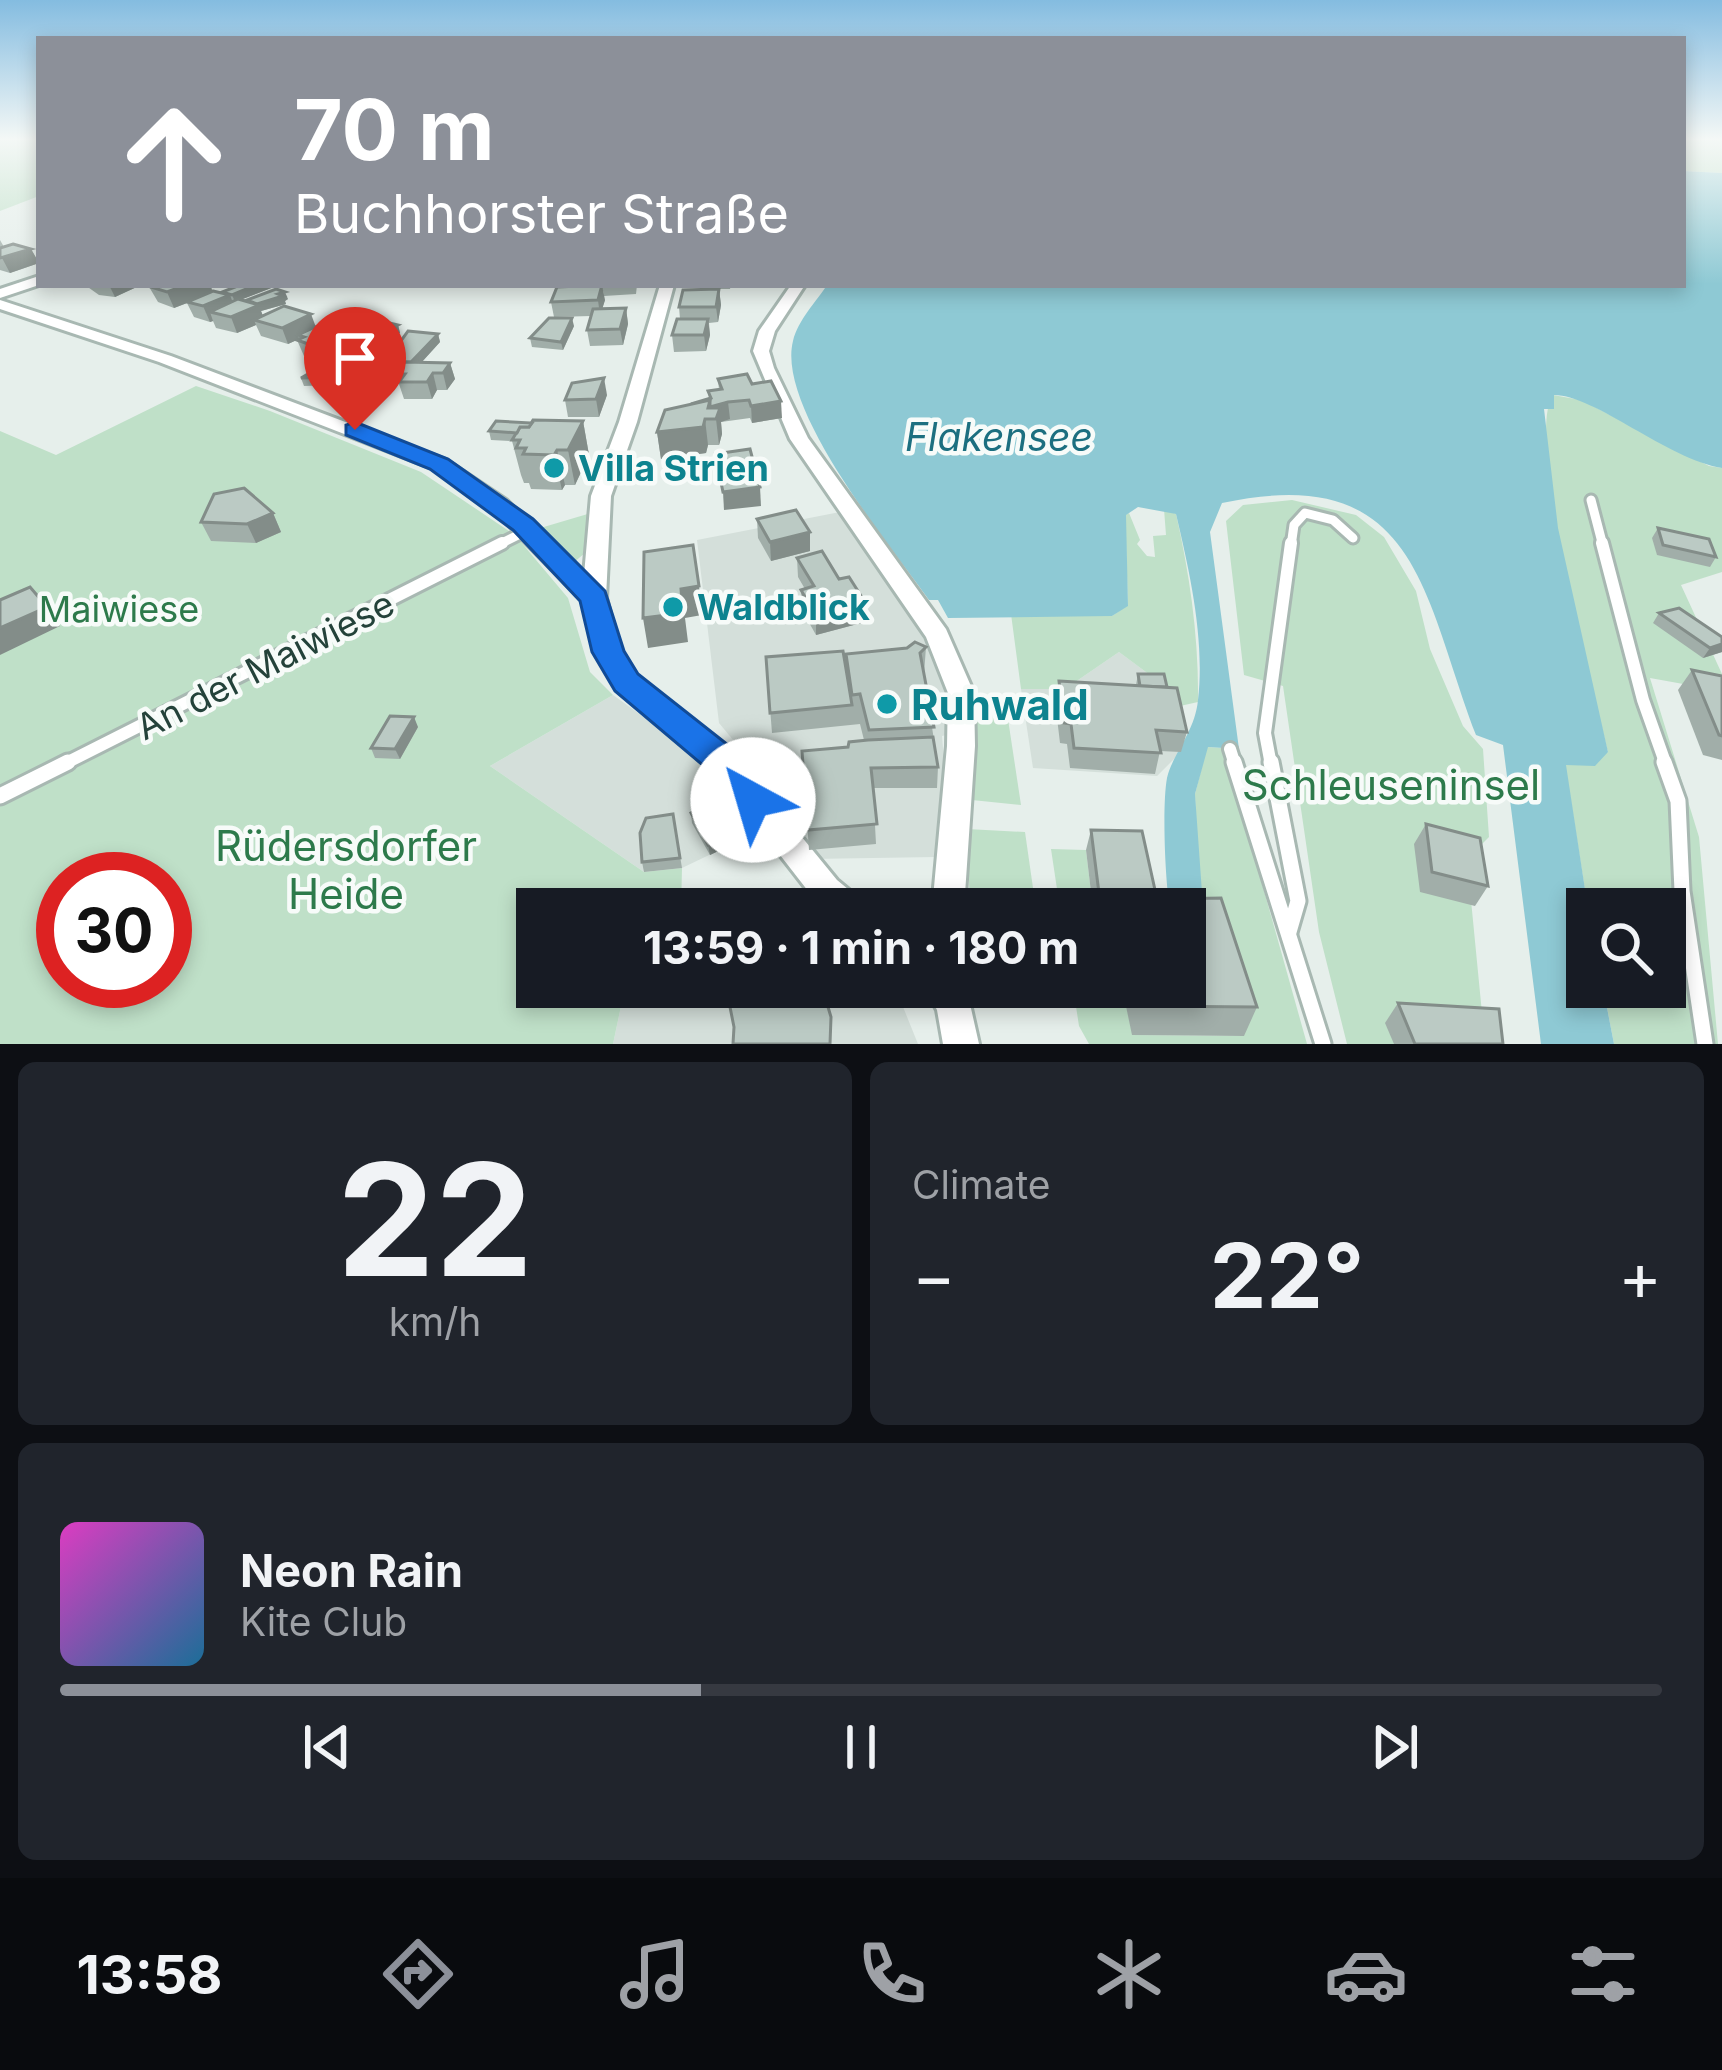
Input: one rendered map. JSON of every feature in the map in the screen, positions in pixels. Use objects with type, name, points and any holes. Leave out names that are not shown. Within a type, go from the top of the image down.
[{"type":"street","points":[[0,294],[36,281]]},
{"type":"street","points":[[666,288],[628,422],[601,496],[594,598],[608,652],[627,682],[724,762],[824,888]]},
{"type":"street","points":[[796,288],[767,331],[761,351],[766,368],[799,440],[937,635],[961,693],[950,888]]},
{"type":"street","points":[[0,304],[165,358],[439,464],[499,504],[594,598]]},
{"type":"street","points":[[955,1008],[968,1039]]},
{"type":"lane","points":[[1591,500],[1643,700],[1678,801],[1682,891],[1705,1044]]},
{"type":"lane","points":[[1288,932],[1298,901],[1265,733],[1294,525],[1305,513],[1325,515],[1343,523],[1353,538]]},
{"type":"lane","name":"An der Maiwiese","points":[[0,796],[528,530]]},
{"type":"lane","points":[[1230,749],[1323,1044]]},
{"type":"shaded area","points":[[840,512],[900,598],[947,680],[951,734],[942,736],[947,796],[936,857],[810,859],[759,771],[719,723],[697,540]]},
{"type":"shaded area","points":[[1119,652],[1162,684],[1181,752],[1157,776],[1033,768],[1021,689],[1065,689]]},
{"type":"shaded area","points":[[613,695],[666,733],[732,792],[757,832],[682,868],[644,872],[490,766]]},
{"type":"shaded area","points":[[621,1008],[903,1008],[918,1044],[613,1044]]},
{"type":"green space","points":[[0,187],[36,187],[36,197],[0,211]]},
{"type":"green space","points":[[196,386],[421,472],[515,535],[568,598],[590,672],[613,695],[490,766],[644,872],[682,868],[682,888],[516,888],[516,1008],[621,1008],[613,1044],[0,1044],[0,431],[56,455]]},
{"type":"green space","points":[[1553,395],[1581,400],[1709,466],[1722,468],[1722,572],[1681,585],[1722,674],[1722,691],[1650,678],[1699,837],[1718,1044],[1614,1044],[1607,1008],[1686,1008],[1686,888],[1585,888],[1565,764],[1608,752],[1554,510],[1546,420]]},
{"type":"green space","name":"Schleuseninsel","points":[[1292,500],[1356,515],[1384,537],[1416,591],[1430,649],[1463,726],[1483,749],[1489,837],[1467,859],[1485,1044],[1347,1044],[1319,932],[1283,686],[1244,675],[1226,521],[1243,505]]},
{"type":"green space","points":[[1164,509],[1176,514],[1185,561],[1198,702],[1171,708],[1162,684],[1119,652],[1065,689],[1021,689],[1011,614],[1112,616],[1128,605],[1125,515],[1129,513],[1140,540],[1137,544],[1147,556],[1155,557],[1153,536],[1166,535]]},
{"type":"green space","points":[[591,513],[585,553],[573,563],[537,529]]},
{"type":"green space","points":[[977,704],[1006,706],[1021,805],[972,800]]},
{"type":"green space","points":[[1207,747],[1224,748],[1307,1044],[1089,1044],[1079,1026],[1076,1008],[1127,1008],[1133,1035],[1243,1036],[1206,961],[1206,888],[1193,888],[1195,794]]},
{"type":"green space","points":[[967,829],[1025,832],[1033,888],[969,888]]},
{"type":"green space","points":[[1051,849],[1086,850],[1091,888],[1057,888]]},
{"type":"water","name":"Flakensee","points":[[1686,187],[1722,187],[1722,468],[1678,453],[1571,398],[1554,395],[1554,409],[1544,409],[1558,528],[1608,752],[1595,766],[1566,765],[1585,888],[1566,888],[1566,1008],[1607,1008],[1614,1044],[1541,1044],[1503,745],[1476,735],[1424,588],[1402,550],[1374,521],[1337,502],[1287,495],[1222,503],[1210,532],[1239,749],[1208,747],[1195,794],[1202,888],[1168,888],[1167,778],[1193,722],[1200,677],[1195,607],[1176,514],[1138,507],[1126,515],[1128,606],[1112,616],[948,618],[938,600],[929,600],[864,512],[818,438],[792,369],[795,333],[825,288],[1686,288]]},
{"type":"building","points":[[13,244],[31,249],[0,258],[0,248]]},
{"type":"building","points":[[232,288],[249,288],[232,295],[222,292]]},
{"type":"building","points":[[557,288],[601,288],[598,300],[551,302]]},
{"type":"building","points":[[276,289],[285,292],[278,294],[283,296],[257,304],[247,300]]},
{"type":"building","points":[[719,289],[716,307],[679,307],[683,290]]},
{"type":"building","points":[[213,291],[230,295],[203,306],[187,302]]},
{"type":"building","points":[[238,299],[259,305],[231,317],[210,312]]},
{"type":"building","points":[[284,306],[311,314],[282,328],[254,320]]},
{"type":"building","points":[[626,308],[620,329],[587,330],[593,309]]},
{"type":"building","points":[[549,318],[572,318],[561,342],[530,338]]},
{"type":"building","points":[[677,319],[708,319],[704,335],[672,335]]},
{"type":"building","points":[[381,321],[398,325],[378,335],[361,330]]},
{"type":"building","points":[[326,322],[354,331],[326,344],[297,340],[304,337],[298,335]]},
{"type":"building","points":[[408,331],[438,334],[411,362],[382,367]]},
{"type":"building","points":[[339,356],[355,361],[334,377],[301,378]]},
{"type":"building","points":[[369,360],[379,363],[365,370],[376,373],[353,385],[334,377]]},
{"type":"building","points":[[404,362],[450,363],[427,382],[399,382],[405,374],[395,374]]},
{"type":"building","points":[[747,374],[752,384],[771,381],[781,401],[751,406],[749,400],[710,407],[710,400],[691,404],[711,398],[708,391],[722,389],[718,379]]},
{"type":"building","points":[[604,378],[596,399],[565,400],[572,383]]},
{"type":"building","points":[[710,400],[708,408],[720,408],[716,419],[705,419],[703,427],[657,432],[665,410]]},
{"type":"building","points":[[533,420],[583,421],[568,450],[557,450],[554,455],[523,454],[526,448],[516,448],[520,440],[512,440],[520,427],[529,427]]},
{"type":"building","points":[[496,421],[532,423],[517,433],[489,431]]},
{"type":"building","points":[[750,449],[760,487],[723,492],[715,454]]},
{"type":"building","points":[[244,488],[273,513],[247,524],[201,522],[214,494]]},
{"type":"building","points":[[796,510],[810,532],[770,542],[757,519]]},
{"type":"building","points":[[1658,528],[1709,539],[1716,557],[1663,545]]},
{"type":"building","points":[[693,545],[699,586],[681,589],[683,613],[643,618],[644,552]]},
{"type":"building","points":[[822,551],[839,579],[849,577],[865,602],[816,616],[801,590],[814,586],[797,558]]},
{"type":"building","points":[[30,587],[47,607],[0,628],[0,600]]},
{"type":"building","points":[[1679,608],[1722,637],[1722,644],[1710,648],[1659,613]]},
{"type":"building","points":[[915,642],[926,647],[920,653],[934,727],[869,730],[860,694],[852,695],[846,654],[907,648]]},
{"type":"building","points":[[843,651],[852,705],[770,713],[766,657]]},
{"type":"building","points":[[1692,670],[1722,676],[1722,736],[1719,735]]},
{"type":"building","points":[[1138,674],[1164,674],[1167,687],[1140,686]]},
{"type":"building","points":[[1059,681],[1177,688],[1187,732],[1156,730],[1161,753],[1074,748],[1071,724],[1064,723]]},
{"type":"building","points":[[390,716],[414,717],[395,749],[371,748]]},
{"type":"building","points":[[933,737],[938,767],[871,768],[877,824],[808,830],[802,751],[848,747],[849,742]]},
{"type":"building","points":[[733,793],[752,824],[708,845],[691,813]]},
{"type":"building","points":[[673,814],[680,858],[642,862],[640,833],[646,818]]},
{"type":"building","points":[[1426,824],[1480,838],[1488,886],[1432,872]]},
{"type":"building","points":[[1091,830],[1142,831],[1155,888],[1098,888]]},
{"type":"building","points":[[1206,898],[1221,898],[1257,1007],[1206,1007]]},
{"type":"building","points":[[1398,1003],[1499,1009],[1503,1044],[1415,1044]]},
{"type":"building","points":[[730,1008],[828,1008],[831,1017],[830,1044],[733,1044]]},
{"type":"place","name":"Villa Strien","points":[[554,468]]},
{"type":"place","name":"Waldblick","points":[[673,607]]},
{"type":"place","name":"Ruhwald","points":[[887,704]]},
{"type":"route","points":[[355,430],[439,464],[523,524],[594,598],[608,652],[627,682],[686,726],[724,762],[753,800]]},
{"type":"park label","name":"Maiwiese","points":[[119,609]]},
{"type":"park label","name":"Rüdersdorfer Heide","points":[[346,869]]}]
